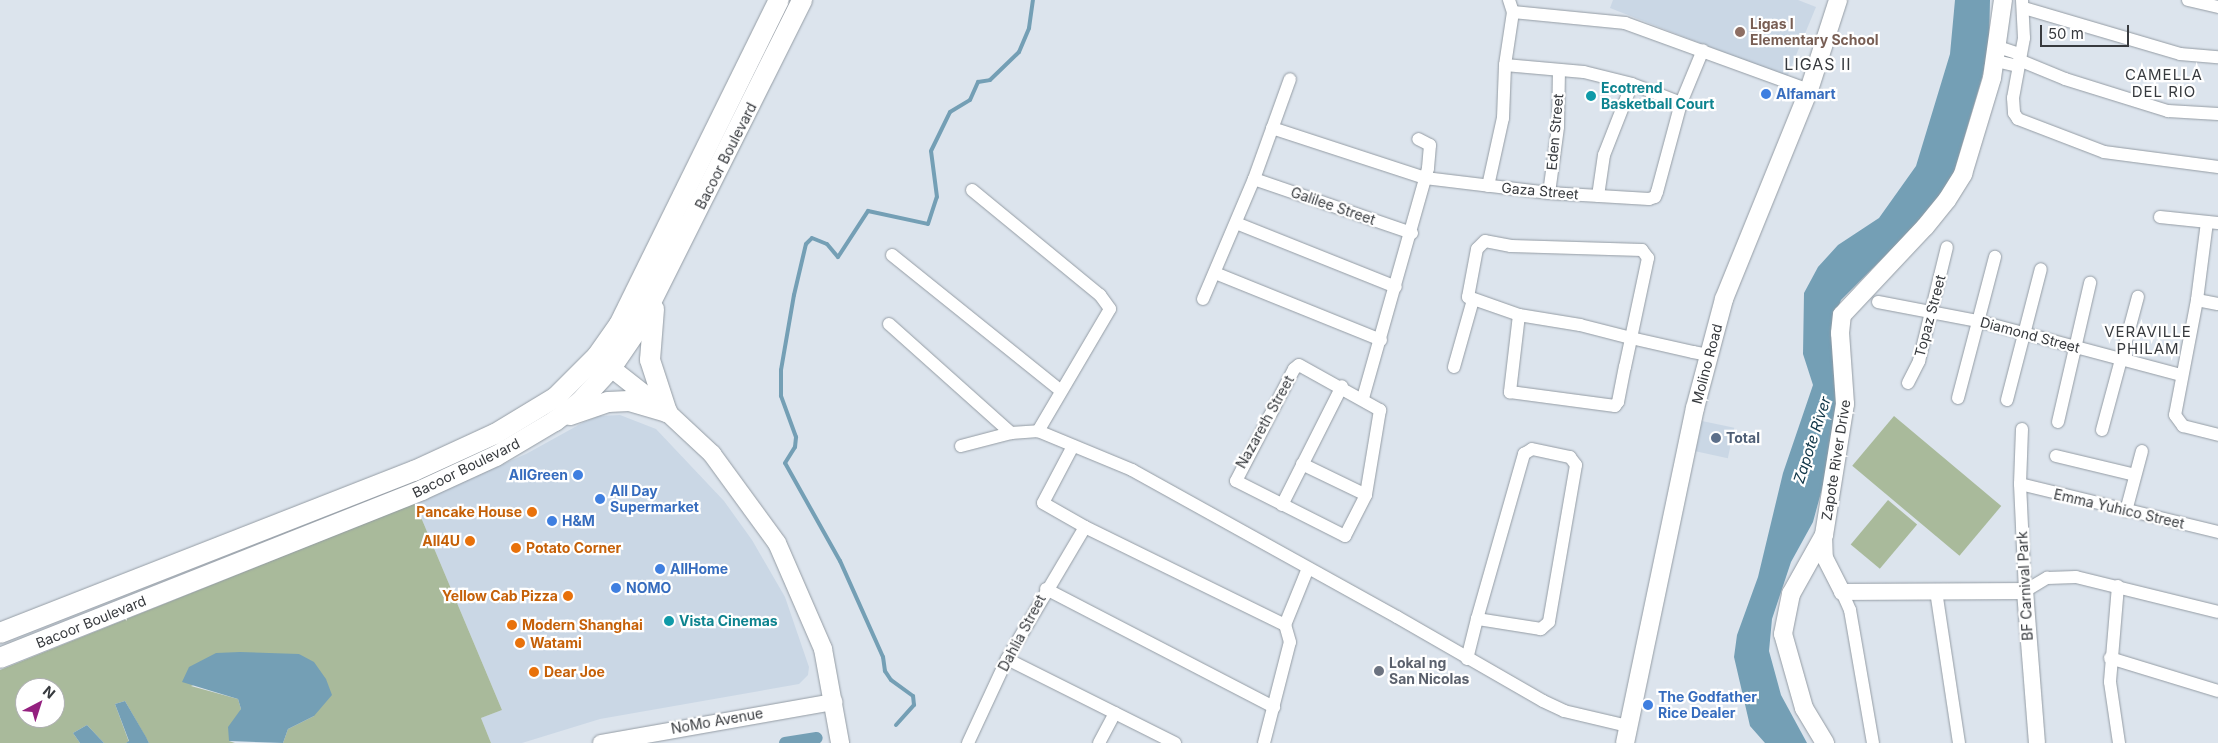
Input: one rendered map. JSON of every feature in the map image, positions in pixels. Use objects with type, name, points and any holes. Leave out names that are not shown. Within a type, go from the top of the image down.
[{"type":"main road","name":"Bacoor Boulevard","points":[[0,658],[422,490],[496,456],[555,421],[580,402],[604,362],[779,0]]},
{"type":"main road","name":"Bacoor Boulevard","points":[[0,633],[414,471],[495,434],[556,398],[604,362],[657,294],[802,0]]},
{"type":"main road","name":"Molino Road","points":[[1627,735],[1709,355],[1741,252],[1808,90],[1838,0]]},
{"type":"main road","name":"Zapote River Drive","points":[[1825,743],[1804,708],[1783,634],[1791,594],[1824,535],[1845,404],[1840,333],[1842,315],[1947,200],[1968,160],[1997,54],[2003,0]]},
{"type":"main road","points":[[657,294],[651,324],[650,360],[667,412]]},
{"type":"main road","points":[[604,362],[667,412],[712,454],[777,543],[823,649],[840,743]]},
{"type":"main road","points":[[555,421],[608,402],[629,402],[667,412]]},
{"type":"street","points":[[2188,0],[2218,7]]},
{"type":"street","points":[[2218,57],[2180,54],[2023,4],[2019,60],[2013,98],[2014,114],[2018,119],[2104,152],[2218,167]]},
{"type":"street","points":[[1488,186],[1503,118],[1505,65],[1511,6],[1625,23],[1808,90]]},
{"type":"street","points":[[1505,65],[1584,72],[1632,84],[1682,103],[1703,50]]},
{"type":"street","points":[[1997,54],[2019,60],[2064,78],[2168,111],[2218,114]]},
{"type":"street","name":"Eden Street","points":[[1549,194],[1558,128],[1559,70]]},
{"type":"street","points":[[1202,299],[1215,274],[1254,179],[1290,79]]},
{"type":"street","points":[[1598,196],[1604,155],[1632,84]]},
{"type":"street","name":"Gaza Street","points":[[1272,128],[1425,178],[1549,194],[1655,197],[1682,103]]},
{"type":"street","points":[[1363,398],[1412,233],[1425,178],[1430,148],[1418,139]]},
{"type":"street","name":"Galilee Street","points":[[1254,179],[1412,233]]},
{"type":"street","points":[[972,190],[1107,302],[1109,315],[1060,390],[1038,431]]},
{"type":"street","points":[[2160,217],[2213,222],[2181,375],[2175,415],[2177,422],[2218,435]]},
{"type":"street","points":[[1236,223],[1396,287]]},
{"type":"street","points":[[1519,316],[1510,388],[1514,394],[1615,406],[1631,338],[1648,258],[1642,250],[1511,246],[1485,241],[1477,249],[1468,297],[1519,316],[1631,338],[1709,355]]},
{"type":"street","name":"Topaz Street","points":[[1908,383],[1918,361],[1947,247]]},
{"type":"street","points":[[892,256],[1060,390]]},
{"type":"street","points":[[1958,398],[1995,257]]},
{"type":"street","points":[[2007,400],[2041,270]]},
{"type":"street","points":[[1215,274],[1381,340]]},
{"type":"street","points":[[2058,422],[2090,282]]},
{"type":"street","points":[[2102,430],[2138,297]]},
{"type":"street","points":[[1454,367],[1473,300]]},
{"type":"street","points":[[2197,300],[2218,304]]},
{"type":"street","name":"Diamond Street","points":[[1878,302],[1930,314],[1978,321],[2181,375]]},
{"type":"street","points":[[889,324],[1011,433]]},
{"type":"street","name":"Nazareth Street","points":[[1282,505],[1236,481],[1294,369],[1299,365],[1342,386]]},
{"type":"street","points":[[1342,386],[1363,398],[1376,406],[1381,415],[1366,495],[1345,536],[1282,505],[1342,386]]},
{"type":"street","name":"BF Carnival Park","points":[[2022,429],[2020,484],[2025,591],[2037,743]]},
{"type":"street","points":[[961,446],[1011,433],[1038,431],[1132,470],[1467,659],[1564,711],[1627,735]]},
{"type":"street","points":[[1072,446],[1043,503],[1084,527],[1285,625]]},
{"type":"street","points":[[1467,659],[1477,619],[1524,454],[1532,449],[1570,457],[1576,465],[1549,622],[1541,629],[1477,619]]},
{"type":"street","points":[[2126,511],[2142,451]]},
{"type":"street","points":[[2056,456],[2135,475]]},
{"type":"street","points":[[1302,464],[1366,495]]},
{"type":"street","name":"Emma Yuhico Street","points":[[2020,484],[2218,532]]},
{"type":"street","name":"Dahlia Street","points":[[968,743],[1007,659],[1046,589],[1084,527]]},
{"type":"street","points":[[1824,535],[1825,558],[1850,610],[1873,743]]},
{"type":"street","points":[[1264,743],[1290,642],[1285,625],[1308,568]]},
{"type":"street","points":[[1842,592],[2025,591],[2055,577],[2076,576],[2218,612]]},
{"type":"street","points":[[2118,586],[2110,658],[2110,682],[2119,743]]},
{"type":"street","points":[[1046,589],[1274,707]]},
{"type":"street","points":[[1936,592],[1959,743]]},
{"type":"street","points":[[2110,658],[2218,691]]},
{"type":"street","points":[[1007,659],[1175,743]]},
{"type":"street","name":"NoMo Avenue","points":[[601,743],[834,702]]},
{"type":"street","points":[[1099,743],[1115,713]]},
{"type":"shaded area","name":"Ligas I Elementary School","points":[[1613,0],[1798,0],[1816,7],[1787,77],[1610,8]]},
{"type":"shaded area","name":"NOMO","points":[[620,415],[656,429],[724,501],[752,540],[785,597],[809,667],[808,675],[799,684],[600,719],[522,743],[491,743],[481,718],[502,710],[415,503],[526,454],[584,422],[599,416]]},
{"type":"shaded area","points":[[1702,421],[1734,428],[1728,458],[1696,451]]},
{"type":"green space","points":[[1894,416],[2001,506],[1959,556],[1852,466]]},
{"type":"green space","points":[[1888,500],[1917,524],[1880,569],[1851,544]]},
{"type":"green space","points":[[415,503],[502,710],[481,718],[491,743],[283,743],[288,729],[314,716],[299,654],[270,655],[191,686],[238,699],[241,709],[229,741],[235,743],[149,743],[125,701],[115,704],[129,742],[104,743],[87,725],[73,733],[80,743],[0,743],[0,670]]},
{"type":"water","name":"Zapote River","points":[[1955,0],[1990,0],[1989,46],[1982,78],[1952,179],[1921,220],[1841,300],[1836,313],[1837,404],[1826,474],[1813,522],[1791,562],[1772,619],[1769,651],[1781,695],[1807,743],[1765,743],[1750,726],[1734,657],[1737,635],[1758,577],[1783,473],[1813,385],[1803,354],[1804,293],[1818,267],[1838,245],[1879,218],[1916,166],[1950,54]]},
{"type":"water","points":[[216,653],[299,654],[314,662],[326,679],[332,695],[314,716],[288,729],[283,743],[229,741],[228,727],[241,709],[238,699],[182,682],[189,667]]},
{"type":"water","points":[[125,701],[149,743],[126,743],[129,741],[115,704]]},
{"type":"water","points":[[87,725],[104,743],[80,743],[73,733]]},
{"type":"waterway","points":[[896,725],[914,705],[913,696],[891,680],[885,671],[883,657],[840,561],[785,463],[795,447],[796,437],[781,396],[781,370],[794,295],[806,244],[812,238],[827,244],[838,257],[868,211],[928,224],[937,197],[931,151],[950,112],[970,100],[978,82],[990,80],[1019,52],[1029,28],[1033,0]]},
{"type":"waterway","points":[[785,743],[817,738]]},
{"type":"place","name":"Ligas I Elementary School","points":[[1740,32]]},
{"type":"place","name":"Alfamart","points":[[1766,94]]},
{"type":"place","name":"Ecotrend Basketball Court","points":[[1591,96]]},
{"type":"place","name":"Total","points":[[1716,438]]},
{"type":"place","name":"AllGreen","points":[[578,475]]},
{"type":"place","name":"All Day Supermarket","points":[[600,499]]},
{"type":"place","name":"Pancake House","points":[[532,512]]},
{"type":"place","name":"H&M","points":[[552,521]]},
{"type":"place","name":"All4U","points":[[470,541]]},
{"type":"place","name":"Potato Corner","points":[[516,548]]},
{"type":"place","name":"AllHome","points":[[660,569]]},
{"type":"place","name":"NOMO","points":[[616,588]]},
{"type":"place","name":"Yellow Cab Pizza","points":[[568,596]]},
{"type":"place","name":"Vista Cinemas","points":[[669,621]]},
{"type":"place","name":"Modern Shanghai","points":[[512,625]]},
{"type":"place","name":"Watami","points":[[520,643]]},
{"type":"place","name":"Lokal ng San Nicolas","points":[[1379,671]]},
{"type":"place","name":"Dear Joe","points":[[534,672]]},
{"type":"place","name":"The Godfather Rice Dealer","points":[[1648,705]]},
{"type":"district","name":"LIGAS II","points":[[1818,64]]},
{"type":"district","name":"CAMELLA DEL RIO","points":[[2164,82]]},
{"type":"district","name":"VERAVILLE PHILAM","points":[[2148,340]]}]
